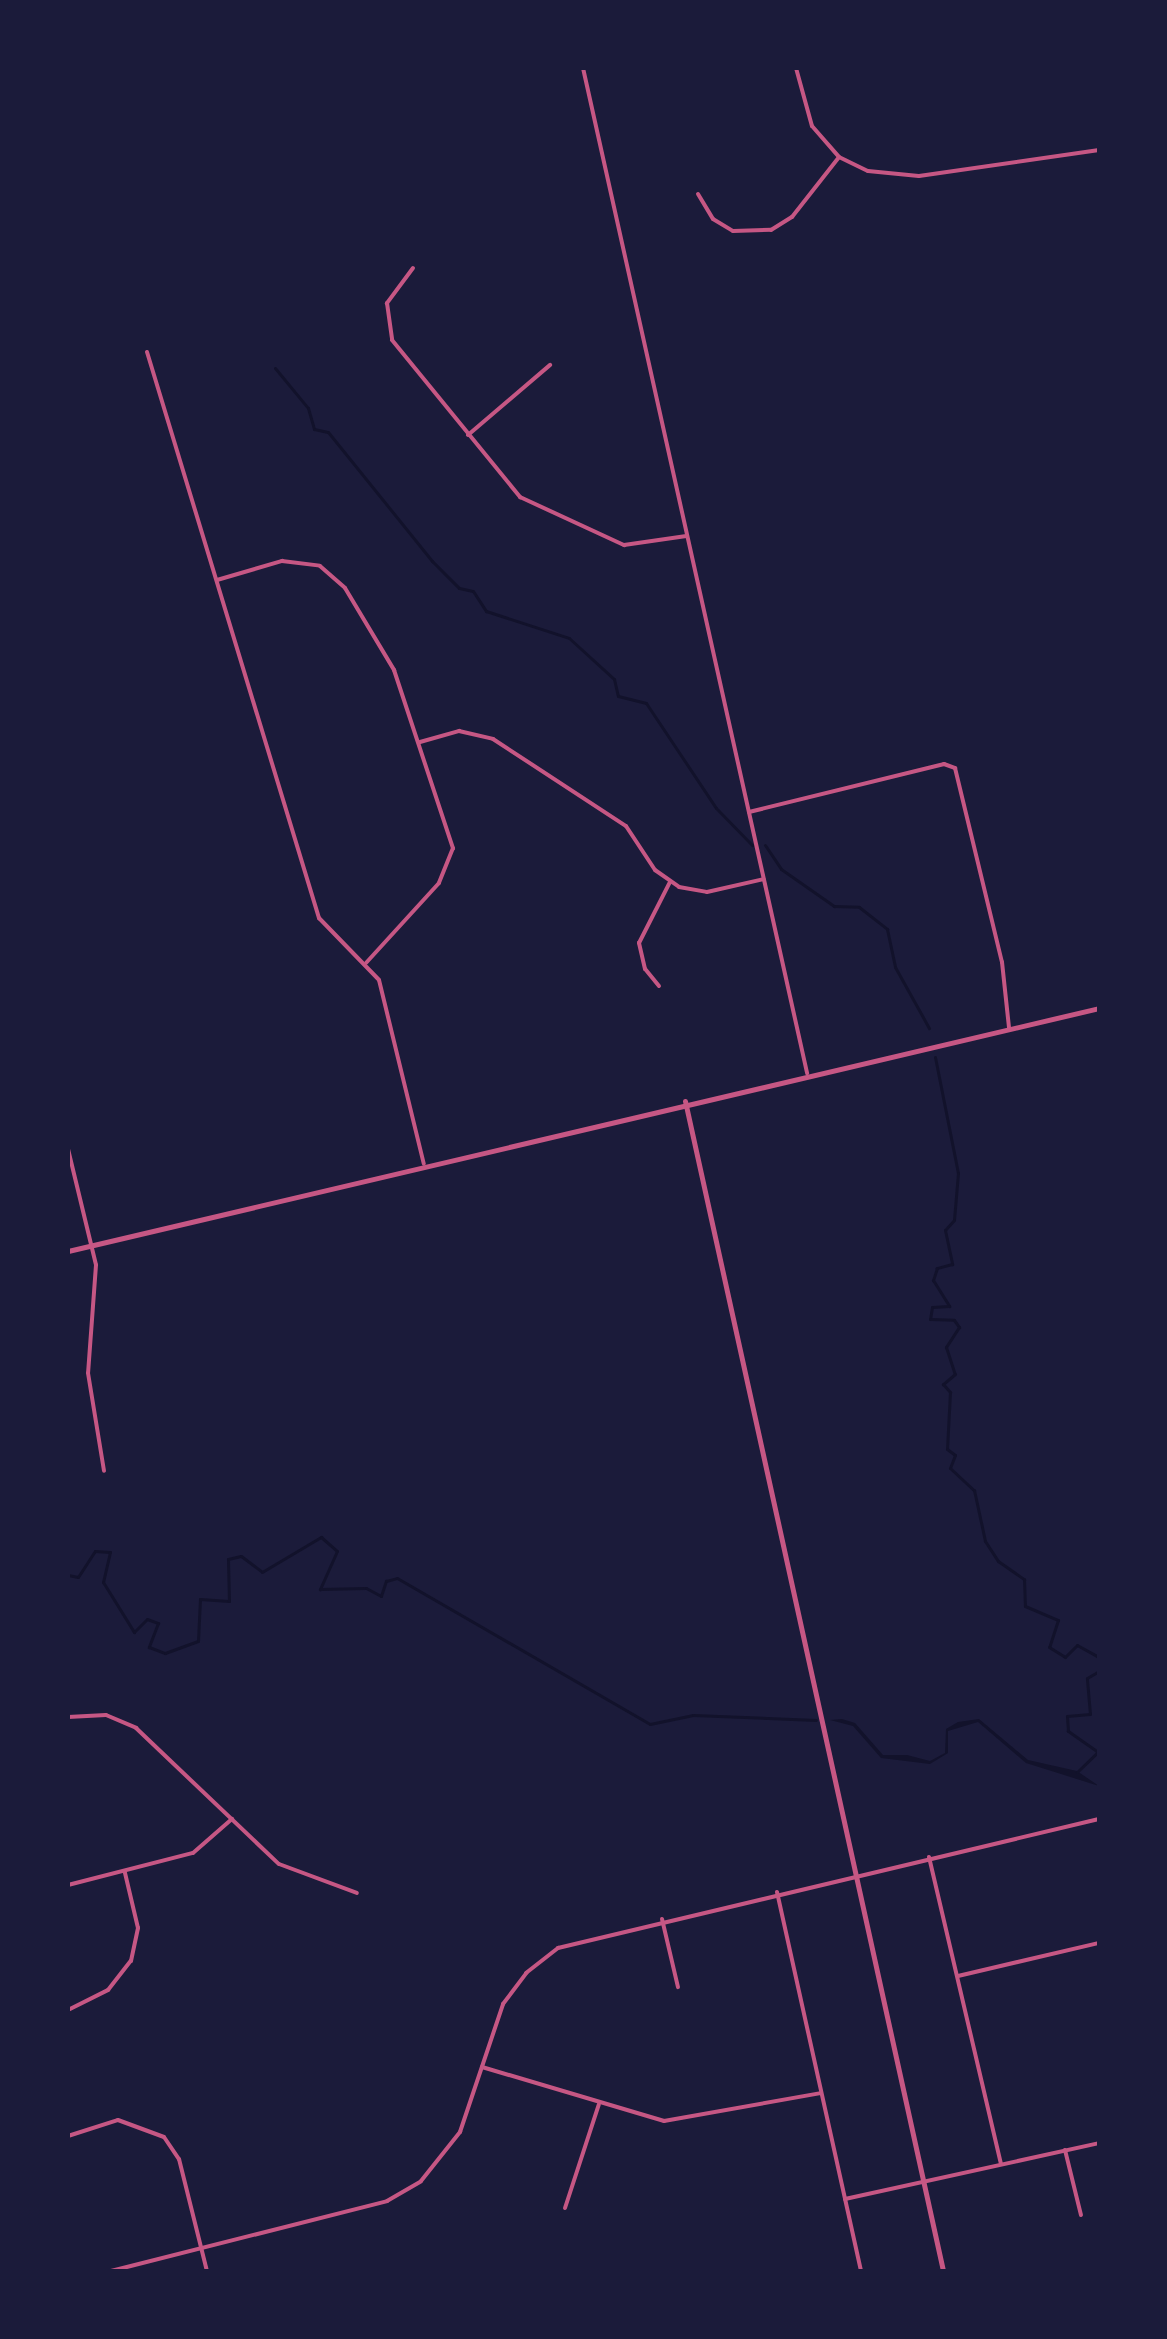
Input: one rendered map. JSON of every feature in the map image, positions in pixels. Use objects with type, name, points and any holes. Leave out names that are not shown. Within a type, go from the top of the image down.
[{"type":"street","points":[[583,68],[807,1073]]},
{"type":"street","points":[[796,68],[804,111],[839,157],[907,177],[1099,150]]},
{"type":"street","points":[[698,194],[713,219],[733,231],[771,230],[792,217],[839,157]]},
{"type":"street","points":[[413,268],[391,291],[388,329],[468,435],[535,509],[624,545],[686,536]]},
{"type":"street","points":[[147,352],[319,918],[333,940],[366,963],[386,1000],[424,1164]]},
{"type":"street","points":[[468,435],[550,365]]},
{"type":"street","points":[[217,580],[282,561],[330,572],[394,670],[451,824],[452,857],[439,883],[366,963]]},
{"type":"street","points":[[420,742],[459,731],[493,739],[626,826],[670,882],[707,892],[764,879]]},
{"type":"street","points":[[749,812],[944,764],[955,768],[1002,962],[1009,1028]]},
{"type":"street","points":[[659,986],[645,969],[639,943],[670,882]]},
{"type":"street","points":[[68,1251],[685,1101],[1099,1008]]},
{"type":"street","points":[[685,1101],[943,2271]]},
{"type":"street","points":[[68,1149],[96,1277],[88,1373],[104,1471]]},
{"type":"street","points":[[68,1717],[106,1715],[136,1728],[289,1871],[357,1893]]},
{"type":"street","points":[[68,1885],[125,1873],[193,1853],[232,1819]]},
{"type":"street","points":[[111,2271],[405,2192],[450,2151],[503,2004],[532,1966],[575,1941],[1099,1819]]},
{"type":"street","points":[[929,1857],[1001,2164]]},
{"type":"street","points":[[68,2010],[108,1990],[131,1961],[138,1928],[125,1873]]},
{"type":"street","points":[[777,1892],[861,2271]]},
{"type":"street","points":[[662,1919],[678,1987]]},
{"type":"street","points":[[958,1976],[1099,1943]]},
{"type":"street","points":[[482,2067],[599,2104],[685,2122],[821,2093]]},
{"type":"street","points":[[565,2208],[599,2104]]},
{"type":"street","points":[[68,2136],[118,2120],[164,2137],[179,2159],[207,2271]]},
{"type":"street","points":[[845,2199],[1099,2143]]},
{"type":"street","points":[[1065,2150],[1081,2215]]},
{"type":"shaded area","points":[[842,1719],[855,1723],[883,1755],[907,1755],[930,1761],[945,1753],[946,1729],[958,1722],[979,1719],[1028,1760],[1077,1771],[1099,1786],[1026,1763],[978,1722],[948,1731],[948,1753],[930,1764],[881,1758],[853,1726],[830,1720]]},
{"type":"waterway","points":[[275,368],[308,408],[314,429],[328,432],[432,561],[459,588],[473,591],[486,611],[569,638],[614,679],[618,696],[646,703],[716,808],[752,845]]},
{"type":"waterway","points":[[765,845],[781,869],[834,906],[859,907],[887,929],[895,967],[929,1028]]},
{"type":"waterway","points":[[935,1057],[958,1173],[954,1220],[945,1230],[952,1264],[937,1268],[933,1280],[949,1306],[932,1307],[930,1319],[954,1320],[959,1327],[946,1347],[955,1374],[943,1384],[950,1392],[947,1449],[955,1455],[950,1468],[974,1490],[985,1541],[998,1561],[1024,1579],[1025,1606],[1058,1620],[1049,1647],[1065,1657],[1077,1645],[1099,1657]]},
{"type":"waterway","points":[[68,1575],[78,1577],[95,1551],[110,1552],[103,1582],[134,1632],[147,1619],[158,1623],[149,1647],[165,1653],[198,1641],[200,1599],[229,1601],[228,1559],[241,1556],[262,1572],[321,1537],[337,1551],[320,1589],[366,1588],[381,1596],[386,1581],[397,1578],[650,1724],[693,1715],[816,1720]]},
{"type":"waterway","points":[[1077,1772],[1098,1752],[1068,1731],[1067,1716],[1090,1714],[1087,1678],[1099,1671]]}]
